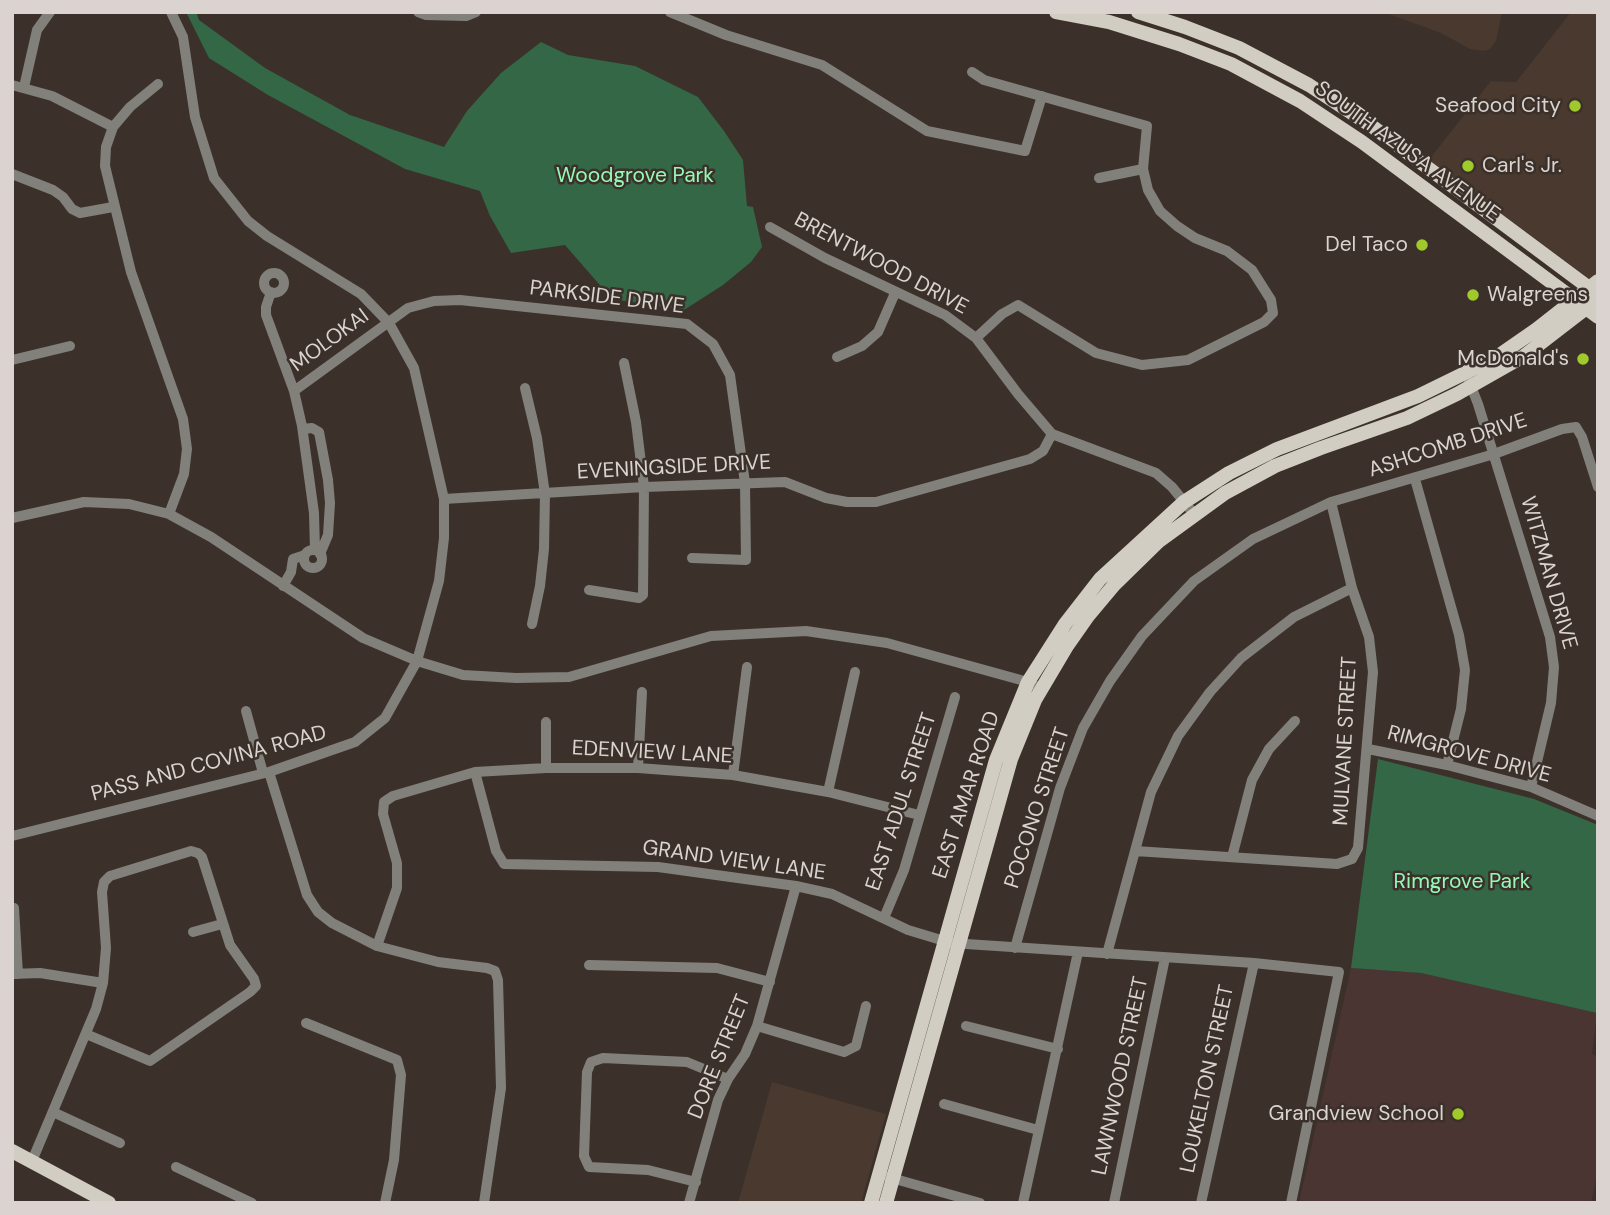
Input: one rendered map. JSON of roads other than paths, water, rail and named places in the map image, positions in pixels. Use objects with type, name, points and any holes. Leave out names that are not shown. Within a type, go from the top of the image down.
[{"type":"main road","name":"SOUTH AZUSA AVENUE","points":[[1056,12],[1134,29],[1231,64],[1331,120],[1586,309]]},
{"type":"main road","name":"SOUTH AZUSA AVENUE","points":[[1138,12],[1185,27],[1264,59],[1341,105],[1596,291]]},
{"type":"main road","points":[[1419,184],[1430,170]]},
{"type":"main road","name":"EAST AMAR ROAD","points":[[871,1203],[886,1177],[951,943],[996,760],[1065,624],[1100,579],[1229,473],[1277,449],[1468,380],[1501,354],[1586,309],[1596,291]]},
{"type":"main road","points":[[12,1151],[108,1203]]},
{"type":"main road","name":"EAST AMAR ROAD","points":[[886,1177],[886,1203]]},
{"type":"street","points":[[50,12],[37,30],[18,86],[52,96],[113,127]]},
{"type":"street","name":"PASS AND COVINA ROAD","points":[[12,836],[266,773],[355,742],[385,718],[417,661],[439,581],[444,538],[444,499],[414,368],[389,323],[361,294],[267,236],[248,221],[214,178],[195,117],[183,37],[172,12]]},
{"type":"street","points":[[418,12],[426,15],[466,16],[476,12]]},
{"type":"street","points":[[670,12],[726,35],[822,65],[927,131],[1025,151],[1042,96]]},
{"type":"street","points":[[972,72],[984,80],[1147,125],[1143,169],[1148,190],[1160,211],[1195,238],[1227,251],[1252,270],[1271,300],[1273,313],[1264,322],[1188,360],[1142,365],[1096,353],[1017,305],[1002,314],[976,338]]},
{"type":"street","points":[[158,84],[130,107],[113,127],[106,147],[105,166],[131,272],[183,419],[187,449],[184,474],[169,514]]},
{"type":"street","points":[[1098,178],[1143,169]]},
{"type":"street","points":[[12,174],[53,190],[80,213],[113,207]]},
{"type":"street","name":"BRENTWOOD DRIVE","points":[[770,227],[825,258],[945,315],[976,338],[1052,434]]},
{"type":"street","points":[[271,292],[266,316],[294,391],[303,429],[314,513],[313,553]]},
{"type":"street","points":[[837,358],[862,346],[878,332],[895,293]]},
{"type":"street","name":"PARKSIDE DRIVE","points":[[389,323],[408,308],[434,301],[460,300],[687,324],[713,344],[730,375],[745,483],[746,560],[692,558]]},
{"type":"street","name":"MOLOKAI","points":[[294,391],[389,323]]},
{"type":"street","points":[[12,360],[70,346]]},
{"type":"street","points":[[589,590],[641,597],[644,487],[636,422],[624,363]]},
{"type":"street","name":"WITZMAN DRIVE","points":[[1468,380],[1494,454],[1550,637],[1554,667],[1551,703],[1531,786]]},
{"type":"street","points":[[525,388],[537,438],[545,494],[544,549],[532,624]]},
{"type":"street","name":"ASHCOMB DRIVE","points":[[1331,502],[1415,479],[1562,429],[1576,427],[1582,437],[1598,487]]},
{"type":"street","points":[[283,586],[291,572],[293,559],[313,553],[328,535],[328,480],[319,432],[312,428],[303,429]]},
{"type":"street","points":[[1052,434],[1156,473],[1189,508]]},
{"type":"street","name":"EVENINGSIDE DRIVE","points":[[444,499],[785,482],[836,500],[876,502],[1030,459],[1043,451],[1052,434]]},
{"type":"street","points":[[1415,479],[1459,635],[1465,670],[1461,709],[1447,765]]},
{"type":"street","points":[[12,518],[84,502],[129,505],[169,514],[211,537],[349,630],[394,653],[463,675],[569,677],[711,636],[806,631],[887,643],[1035,685]]},
{"type":"street","name":"MULVANE STREET","points":[[1232,857],[1337,864],[1352,859],[1358,848],[1374,672],[1369,637],[1352,588],[1331,502]]},
{"type":"street","name":"POCONO STREET","points":[[1015,947],[1060,788],[1083,728],[1116,672],[1142,636],[1194,581],[1253,539],[1331,502]]},
{"type":"street","name":"LAWNWOOD STREET","points":[[1107,954],[1152,792],[1178,736],[1210,692],[1241,658],[1294,617],[1352,588]]},
{"type":"street","points":[[733,775],[747,667]]},
{"type":"street","points":[[828,792],[855,673]]},
{"type":"street","points":[[638,768],[642,692]]},
{"type":"street","name":"EAST ADUL STREET","points":[[884,918],[904,870],[955,697]]},
{"type":"street","points":[[246,712],[306,895],[318,912],[332,923],[377,946],[438,962],[495,971],[498,980],[500,1088],[484,1203]]},
{"type":"street","points":[[1135,850],[1232,857],[1252,780],[1269,749],[1295,721]]},
{"type":"street","points":[[546,722],[546,768]]},
{"type":"street","name":"RIMGROVE DRIVE","points":[[1368,749],[1531,786],[1598,816]]},
{"type":"street","name":"EDENVIEW LANE","points":[[377,946],[397,888],[397,863],[383,814],[384,803],[393,796],[475,772],[546,768],[638,768],[733,775],[828,792],[919,815]]},
{"type":"street","name":"GRAND VIEW LANE","points":[[475,772],[496,851],[504,864],[658,867],[796,886],[832,894],[908,930],[951,943],[1254,963],[1339,972],[1291,1203]]},
{"type":"street","points":[[32,1161],[86,1034],[103,983],[106,948],[102,892],[104,882],[110,876],[191,852],[198,853],[202,857],[230,945],[256,986],[150,1061],[86,1034]]},
{"type":"street","name":"DORE STREET","points":[[689,1203],[718,1100],[745,1054],[757,1026],[796,886]]},
{"type":"street","points":[[14,908],[15,974],[40,973],[103,983]]},
{"type":"street","points":[[193,932],[222,924]]},
{"type":"street","points":[[1023,1203],[1078,952]]},
{"type":"street","name":"LAWNWOOD STREET","points":[[1114,1203],[1165,958]]},
{"type":"street","name":"LOUKELTON STREET","points":[[1201,1203],[1254,963]]},
{"type":"street","points":[[589,965],[717,968],[770,982]]},
{"type":"street","points":[[757,1026],[844,1052],[856,1046],[866,1006]]},
{"type":"street","points":[[306,1023],[397,1060],[401,1075],[397,1124],[393,1166],[385,1203]]},
{"type":"street","points":[[966,1026],[1058,1049]]},
{"type":"street","points":[[695,1182],[648,1170],[589,1167],[584,1156],[587,1072],[591,1062],[603,1058],[687,1062],[728,1079]]},
{"type":"street","points":[[944,1104],[1038,1130]]},
{"type":"street","points":[[53,1112],[120,1143]]},
{"type":"street","points":[[176,1167],[252,1203]]},
{"type":"street","points":[[886,1177],[942,1198],[980,1203]]},
{"type":"place","name":"Seafood City","points":[[1575,106]]},
{"type":"place","name":"Carl's Jr.","points":[[1468,166]]},
{"type":"place","name":"Del Taco","points":[[1422,245]]},
{"type":"place","name":"Walgreens","points":[[1473,295]]},
{"type":"place","name":"McDonald's","points":[[1583,359]]},
{"type":"place","name":"Grandview School","points":[[1458,1114]]},
{"type":"park label","name":"Woodgrove Park","points":[[635,176]]},
{"type":"park label","name":"Rimgrove Park","points":[[1462,882]]}]
